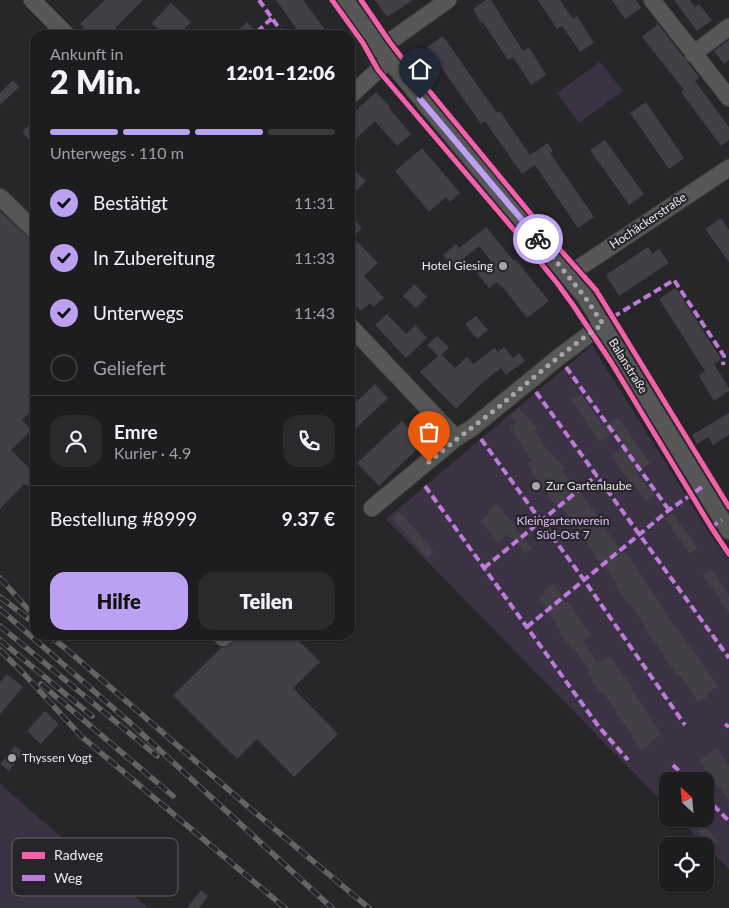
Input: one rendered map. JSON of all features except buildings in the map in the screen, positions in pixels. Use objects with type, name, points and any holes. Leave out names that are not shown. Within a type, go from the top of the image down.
[{"type":"street","points":[[32,0],[62,30]]},
{"type":"street","name":"Balanstraße","points":[[345,0],[384,55],[585,297],[727,522]]},
{"type":"street","points":[[355,90],[384,55],[448,0]]},
{"type":"street","points":[[652,0],[729,98]]},
{"type":"street","points":[[694,54],[729,27]]},
{"type":"street","name":"Hochäckerstraße","points":[[568,275],[729,168]]},
{"type":"street","points":[[0,197],[30,226]]},
{"type":"street","points":[[372,508],[456,438],[472,428],[585,336],[603,324]]},
{"type":"street","points":[[355,331],[456,438]]},
{"type":"green space","points":[[600,62],[623,91],[579,123],[557,93]]},
{"type":"green space","name":"Kleingartenverein Süd-Ost 7","points":[[592,345],[710,534],[729,559],[729,869],[714,854],[714,837],[697,837],[688,828],[714,828],[714,772],[659,772],[659,799],[386,519]]},
{"type":"green space","points":[[0,784],[62,838],[12,838],[12,896],[134,896],[149,908],[0,908]]},
{"type":"railway","points":[[0,578],[30,611]]},
{"type":"railway","points":[[0,597],[30,620]]},
{"type":"railway","points":[[0,609],[30,635]]},
{"type":"railway","points":[[0,626],[157,756]]},
{"type":"railway","points":[[0,640],[92,716]]},
{"type":"railway","points":[[35,640],[127,720],[332,908]]},
{"type":"railway","points":[[55,640],[369,908]]},
{"type":"railway","points":[[0,650],[82,737],[285,908]]},
{"type":"railway","points":[[41,684],[173,796]]},
{"type":"marked path","points":[[259,0],[280,30]]},
{"type":"marked path","points":[[259,30],[272,18]]},
{"type":"marked path","points":[[613,317],[674,280],[724,356],[723,365]]},
{"type":"marked path","points":[[566,367],[669,510]]},
{"type":"marked path","points":[[536,392],[729,658]]},
{"type":"marked path","points":[[481,439],[584,580],[685,725]]},
{"type":"marked path","points":[[484,568],[597,475]]},
{"type":"marked path","points":[[425,486],[599,727],[628,760]]},
{"type":"marked path","points":[[527,627],[669,510],[702,487]]},
{"type":"marked path","points":[[711,527],[722,520]]},
{"type":"marked path","points":[[725,724],[729,727]]},
{"type":"marked path","points":[[673,765],[680,772]]},
{"type":"marked path","points":[[714,806],[729,821]]},
{"type":"cycle path","points":[[332,0],[354,30]]},
{"type":"cycle path","points":[[361,0],[402,58],[563,253],[596,290],[729,507]]},
{"type":"cycle path","points":[[355,32],[378,70],[515,231],[573,305],[611,362],[729,554]]},
{"type":"way so far","points":[[429,462],[456,438],[472,428],[585,336],[603,324],[585,297],[538,239]]},
{"type":"place","name":"Hotel Giesing","points":[[503,266]]},
{"type":"place","name":"Zur Gartenlaube","points":[[536,486]]},
{"type":"place","name":"Thyssen Vogt","points":[[12,758]]},
{"type":"route","points":[[420,99],[538,239]]}]
